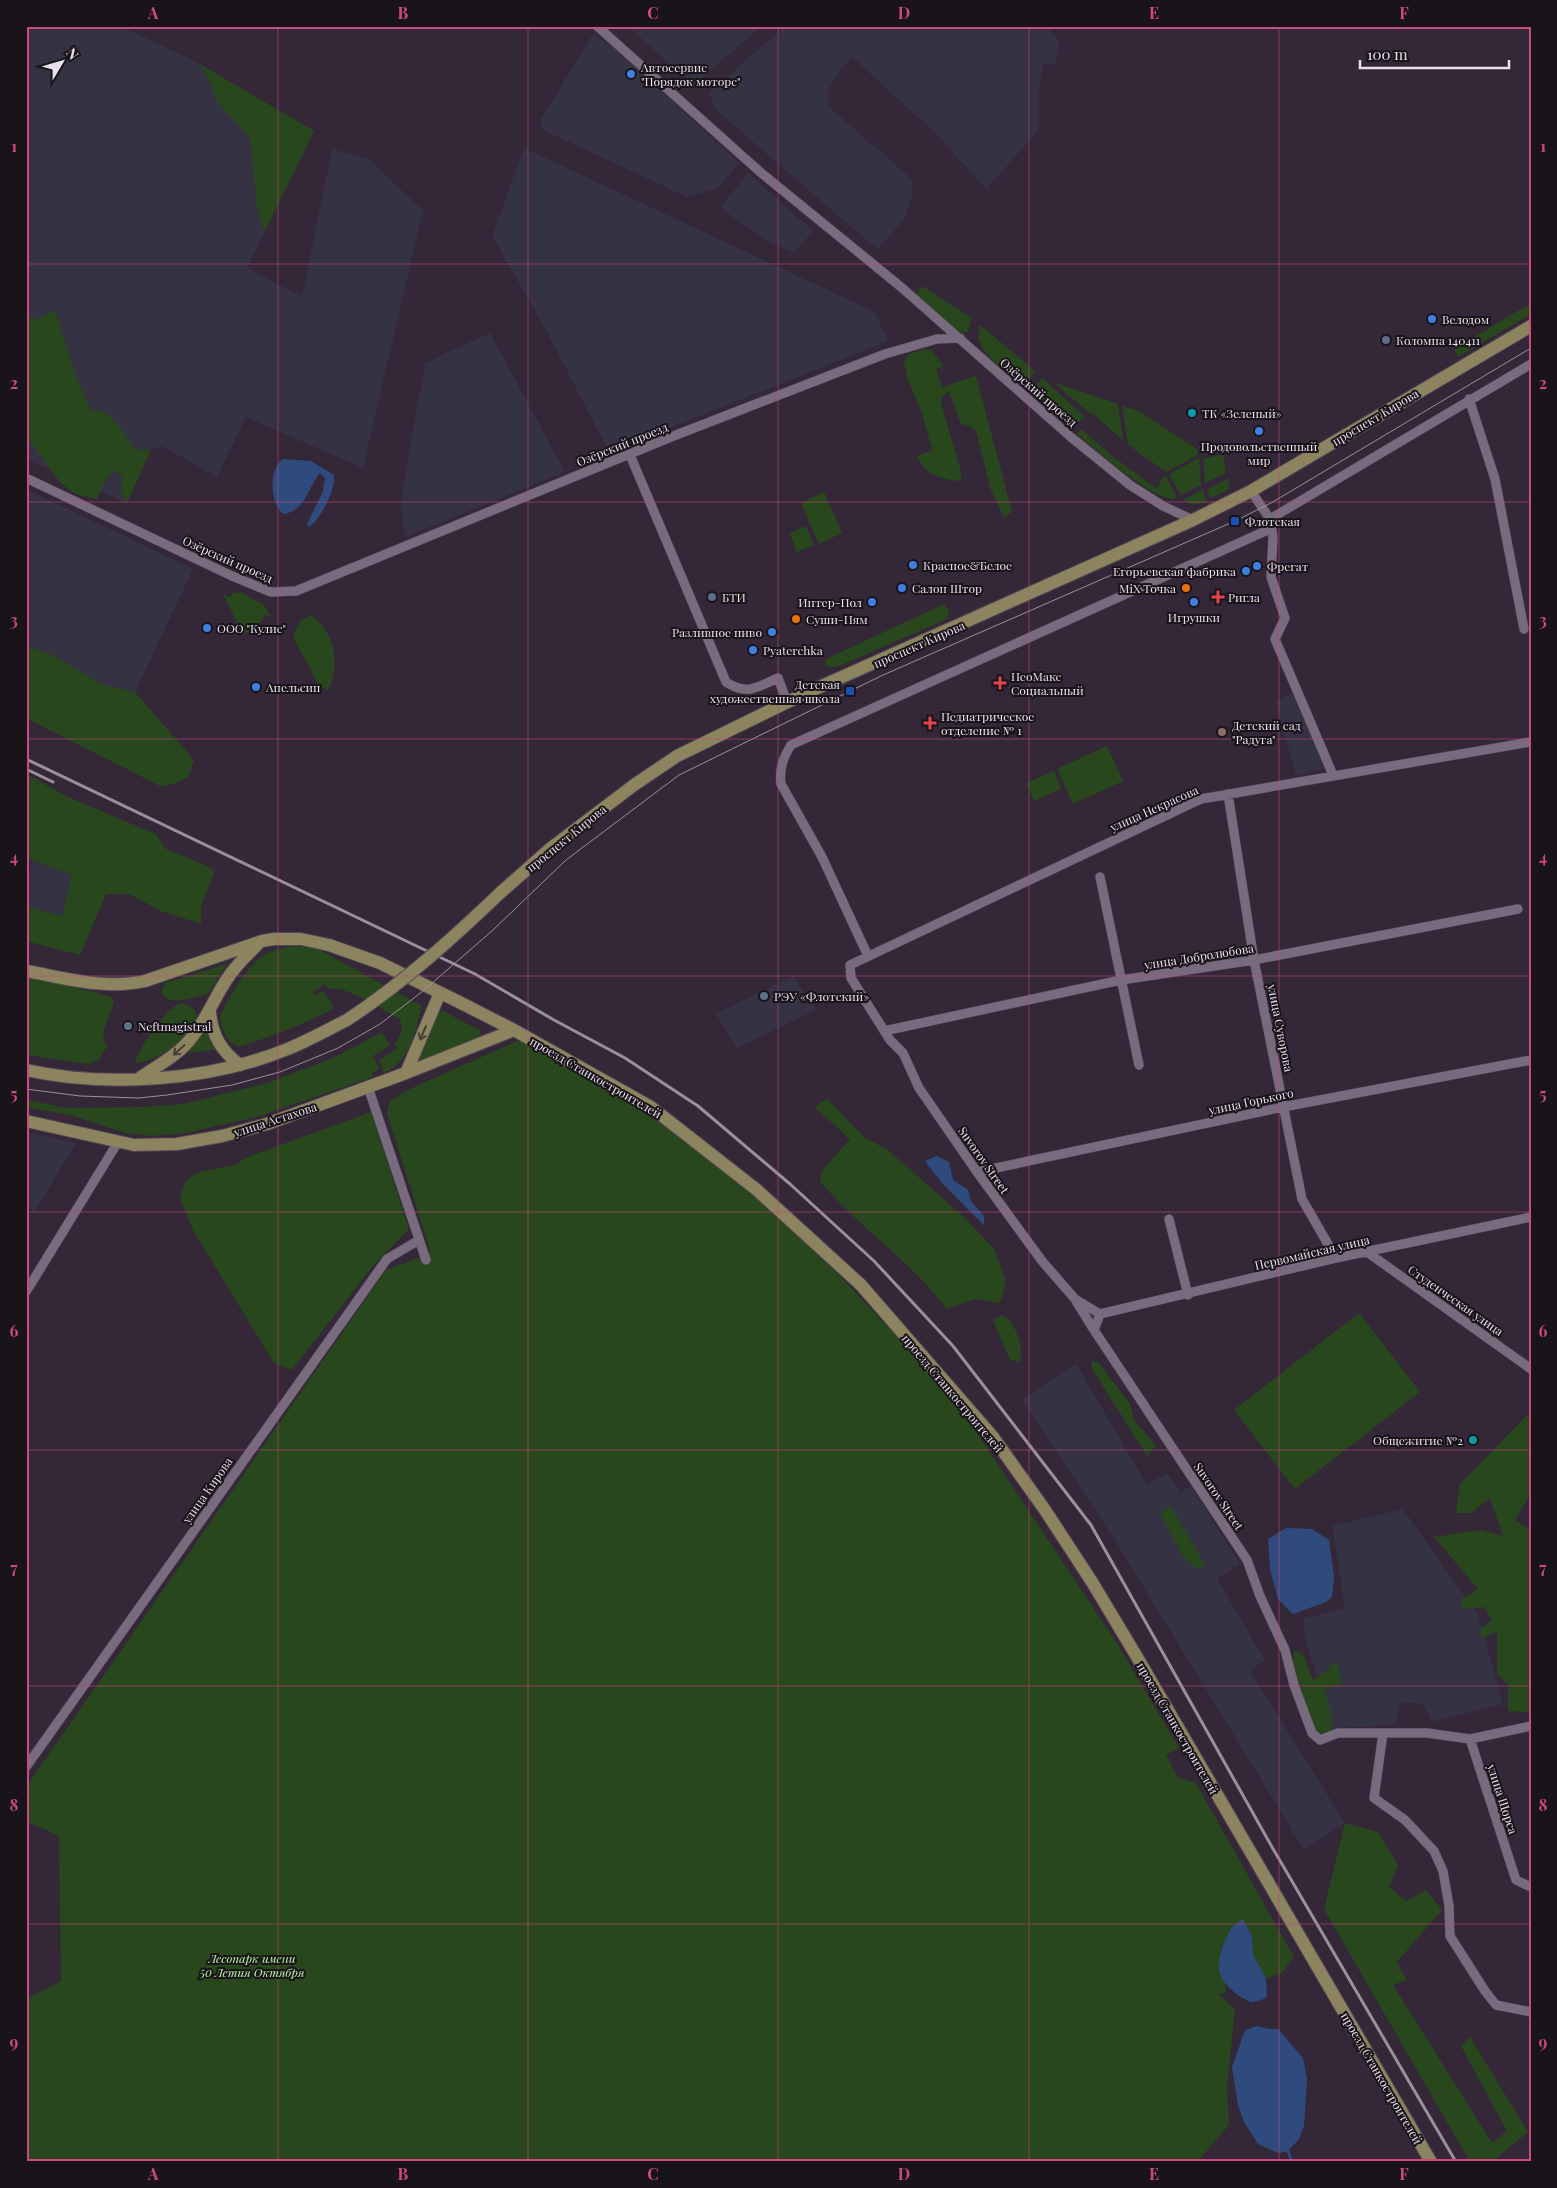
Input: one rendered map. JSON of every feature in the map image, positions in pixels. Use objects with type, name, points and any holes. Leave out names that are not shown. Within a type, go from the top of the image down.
[{"type":"main road","name":"проспект Кирова","points":[[240,1065],[286,1050],[347,1020],[407,976],[454,937],[551,848],[634,785],[677,756],[788,702],[1193,520],[1251,491],[1531,326]]},
{"type":"main road","name":"проезд Станкостроителей","points":[[262,941],[301,939],[330,945],[380,963],[514,1030],[651,1107],[758,1190],[860,1285],[993,1438],[1044,1510],[1127,1640],[1431,2162]]},
{"type":"main road","points":[[26,971],[99,984],[126,985],[144,981],[262,941]]},
{"type":"main road","points":[[139,1078],[178,1052],[189,1041],[210,1012],[227,978],[243,958],[262,941]]},
{"type":"main road","points":[[406,1073],[440,993]]},
{"type":"main road","points":[[210,1012],[211,1028],[218,1044],[228,1056],[240,1065]]},
{"type":"main road","name":"улица Астахова","points":[[26,1121],[134,1145],[176,1144],[222,1136],[267,1124],[406,1073],[514,1030]]},
{"type":"main road","points":[[26,1070],[92,1079],[139,1078],[185,1075],[240,1065]]},
{"type":"street","points":[[597,26],[759,171],[960,338]]},
{"type":"street","name":"Озёрский проезд","points":[[26,478],[232,576],[271,592],[296,591],[885,354],[937,339],[960,338],[1072,438],[1130,485],[1163,506],[1193,520]]},
{"type":"street","points":[[868,956],[822,857],[781,784],[780,774],[784,756],[791,745],[1271,523],[1470,399],[1531,364]]},
{"type":"street","points":[[1470,399],[1495,479],[1524,629]]},
{"type":"street","points":[[630,455],[726,682],[736,689],[744,690],[778,678],[788,702]]},
{"type":"street","points":[[1251,491],[1271,523],[1271,577],[1285,618],[1275,639],[1333,775]]},
{"type":"street","name":"улица Некрасова","points":[[868,956],[1201,799],[1530,742]]},
{"type":"street","name":"улица Суворова","points":[[1228,794],[1254,960],[1302,1199],[1336,1258]]},
{"type":"street","points":[[1100,877],[1139,1065]]},
{"type":"street","name":"улица Добролюбова","points":[[884,1031],[1121,980],[1254,960],[1518,909]]},
{"type":"street","name":"Suvorov Street","points":[[868,956],[850,965],[851,978],[884,1031],[903,1053],[919,1088],[976,1172],[1042,1261],[1075,1299],[1100,1314]]},
{"type":"street","name":"улица Горького","points":[[976,1172],[1283,1107],[1531,1060]]},
{"type":"street","points":[[368,1087],[426,1260]]},
{"type":"street","points":[[26,1292],[118,1142]]},
{"type":"street","name":"Первомайская улица","points":[[1100,1314],[1188,1295],[1336,1258],[1531,1217]]},
{"type":"street","points":[[1169,1219],[1188,1295]]},
{"type":"street","name":"улица Кирова","points":[[26,1767],[387,1259],[419,1240]]},
{"type":"street","name":"Студенческая улица","points":[[1367,1252],[1531,1369]]},
{"type":"street","points":[[1075,1299],[1094,1330]]},
{"type":"street","points":[[1094,1330],[1100,1314]]},
{"type":"street","name":"Suvorov Street","points":[[1094,1330],[1248,1560],[1260,1596],[1284,1650],[1294,1685],[1312,1733],[1320,1740],[1338,1733],[1383,1733]]},
{"type":"street","points":[[1531,1726],[1470,1739],[1427,1733],[1383,1733],[1374,1798],[1405,1820],[1434,1851],[1443,1871],[1450,1936],[1485,1991],[1496,2004],[1531,2012]]},
{"type":"street","name":"улица Щорса","points":[[1470,1739],[1516,1880],[1531,1887]]},
{"type":"shaded area","points":[[26,26],[121,26],[198,63],[314,131],[247,268],[302,297],[332,149],[368,159],[423,210],[363,468],[246,417],[217,477],[162,446],[151,450],[127,503],[26,459]]},
{"type":"shaded area","points":[[628,26],[762,26],[693,86]]},
{"type":"shaded area","points":[[785,26],[1043,26],[1050,30],[1060,44],[1055,64],[1044,63],[1038,92],[1039,129],[987,189],[930,128],[852,57],[836,76],[827,93],[829,107],[912,179],[912,197],[905,218],[878,250],[715,109],[709,93]]},
{"type":"shaded area","points":[[593,34],[618,51],[739,163],[718,188],[687,197],[543,130],[540,121]]},
{"type":"shaded area","points":[[524,148],[875,312],[888,341],[609,452],[546,330],[492,236]]},
{"type":"shaded area","points":[[748,173],[813,231],[794,253],[769,242],[720,208]]},
{"type":"shaded area","points":[[490,333],[565,472],[405,537],[401,506],[425,363]]},
{"type":"shaded area","points":[[26,489],[193,569],[135,692],[102,684],[51,654],[26,646]]},
{"type":"shaded area","points":[[1292,693],[1327,767],[1296,776],[1276,702]]},
{"type":"shaded area","points":[[33,859],[72,875],[62,916],[26,906],[26,881]]},
{"type":"shaded area","points":[[793,976],[816,1010],[737,1048],[716,1014]]},
{"type":"shaded area","points":[[26,1132],[76,1143],[35,1211],[26,1206]]},
{"type":"shaded area","points":[[1076,1364],[1147,1485],[1167,1473],[1180,1492],[1191,1486],[1240,1564],[1217,1579],[1265,1660],[1250,1671],[1345,1823],[1304,1850],[1116,1542],[1022,1400]]},
{"type":"shaded area","points":[[1403,1509],[1478,1615],[1503,1704],[1431,1722],[1424,1704],[1400,1702],[1396,1725],[1331,1728],[1304,1633],[1303,1619],[1345,1608],[1332,1526]]},
{"type":"green space","points":[[198,63],[314,131],[264,233],[257,206],[250,138],[218,103],[208,78]]},
{"type":"green space","points":[[922,286],[972,318],[968,332],[963,333],[953,328],[916,295]]},
{"type":"green space","points":[[1531,303],[1531,314],[1458,357],[1454,349]]},
{"type":"green space","points":[[55,310],[76,376],[91,410],[105,412],[121,428],[134,449],[151,450],[127,503],[121,491],[122,475],[113,471],[105,481],[97,499],[76,494],[66,488],[26,438],[26,314],[36,320]]},
{"type":"green space","points":[[980,325],[1035,371],[1028,382],[1020,381],[990,358],[980,343],[978,334]]},
{"type":"green space","points":[[925,349],[931,350],[944,366],[936,369],[942,387],[976,376],[1012,512],[1004,518],[991,490],[976,431],[970,426],[961,424],[949,391],[942,397],[941,403],[962,481],[941,478],[929,472],[917,456],[932,450],[922,413],[908,380],[904,361],[909,354]]},
{"type":"green space","points":[[1042,378],[1085,417],[1072,427],[1037,396],[1035,388]]},
{"type":"green space","points":[[1055,383],[1118,404],[1123,440],[1092,413],[1088,412]]},
{"type":"green space","points":[[1122,406],[1137,410],[1197,449],[1199,454],[1167,472],[1128,444]]},
{"type":"green space","points":[[1081,429],[1112,456],[1157,489],[1162,479],[1166,476],[1177,498],[1168,498],[1156,493],[1126,474],[1077,434]]},
{"type":"green space","points":[[1223,454],[1226,473],[1205,483],[1203,459]]},
{"type":"green space","points":[[1199,458],[1201,485],[1181,495],[1169,474]]},
{"type":"green space","points":[[1229,478],[1229,489],[1211,498],[1208,489]]},
{"type":"green space","points":[[1203,490],[1206,502],[1194,504],[1183,500]]},
{"type":"green space","points":[[824,492],[842,533],[819,544],[801,503]]},
{"type":"green space","points":[[806,526],[814,545],[797,552],[790,533]]},
{"type":"green space","points":[[240,592],[264,605],[271,616],[265,615],[257,628],[243,634],[223,594],[230,597],[233,593]]},
{"type":"green space","points":[[944,604],[949,611],[947,619],[839,666],[828,667],[824,660]]},
{"type":"green space","points":[[311,615],[319,622],[331,640],[334,670],[328,691],[319,685],[293,637],[300,621]]},
{"type":"green space","points":[[26,646],[51,654],[102,684],[135,692],[194,760],[188,777],[174,784],[160,786],[26,718]]},
{"type":"green space","points":[[1107,746],[1123,781],[1073,804],[1057,769]]},
{"type":"green space","points":[[1054,771],[1061,789],[1034,801],[1026,783]]},
{"type":"green space","points":[[26,774],[70,798],[156,834],[166,849],[215,871],[201,906],[201,924],[161,911],[129,894],[106,894],[80,955],[26,941],[26,906],[62,916],[72,875],[26,858]]},
{"type":"green space","points":[[294,946],[318,949],[422,1006],[406,1054],[393,1068],[384,1073],[379,1060],[398,1048],[395,1043],[401,1032],[400,1019],[354,994],[344,990],[329,989],[325,984],[313,992],[315,995],[323,991],[332,1003],[333,1009],[286,1030],[238,1047],[227,1038],[220,1016],[242,978],[266,954],[277,949]]},
{"type":"green space","points":[[227,964],[209,993],[190,999],[176,1000],[165,997],[161,992],[165,983]]},
{"type":"green space","points":[[26,975],[112,997],[114,1002],[104,1030],[103,1042],[108,1045],[99,1059],[89,1064],[26,1055]]},
{"type":"green space","points":[[182,1003],[194,1009],[197,1018],[192,1029],[171,1049],[158,1057],[135,1062],[148,1037],[161,1019],[175,1006]]},
{"type":"green space","points":[[443,1011],[481,1031],[476,1041],[420,1060],[417,1058],[435,1013]]},
{"type":"green space","points":[[206,1031],[209,1031],[219,1049],[180,1054]]},
{"type":"green space","points":[[380,1033],[383,1034],[390,1045],[373,1056],[379,1069],[371,1073],[373,1077],[260,1116],[186,1133],[152,1136],[125,1133],[71,1115],[26,1107],[26,1100],[68,1108],[184,1104],[267,1083],[333,1058]]},
{"type":"green space","name":"Лесопарк имени 50 Летия Октября","points":[[524,1038],[667,1127],[758,1199],[839,1275],[914,1355],[973,1427],[1118,1645],[1179,1748],[1166,1755],[1178,1778],[1196,1783],[1294,1957],[1281,1974],[1266,1978],[1253,1955],[1252,1936],[1243,1920],[1232,1928],[1220,1974],[1225,1983],[1226,1993],[1218,1993],[1235,2010],[1227,2088],[1229,2125],[1197,2162],[26,2162],[26,1999],[61,1981],[59,1836],[26,1821],[26,1787],[386,1270],[421,1257],[425,1263],[430,1250],[387,1113],[390,1101],[412,1088]]},
{"type":"green space","points":[[827,1099],[864,1137],[888,1150],[964,1217],[994,1249],[1006,1281],[1000,1303],[975,1299],[947,1309],[914,1272],[849,1212],[820,1182],[821,1172],[850,1139],[814,1107]]},
{"type":"green space","points":[[371,1112],[409,1229],[372,1267],[292,1370],[274,1363],[193,1230],[180,1198],[185,1182],[198,1172],[235,1165],[245,1158]]},
{"type":"green space","points":[[1359,1313],[1420,1392],[1295,1489],[1234,1410]]},
{"type":"green space","points":[[999,1316],[1004,1316],[1009,1320],[1016,1331],[1021,1349],[1021,1362],[1010,1360],[993,1321]]},
{"type":"green space","points":[[1092,1361],[1098,1362],[1130,1404],[1134,1420],[1156,1446],[1147,1456],[1091,1367]]},
{"type":"green space","points":[[1531,1411],[1531,1494],[1515,1520],[1531,1530],[1531,1712],[1508,1711],[1508,1684],[1497,1675],[1497,1631],[1481,1639],[1480,1629],[1492,1620],[1484,1607],[1463,1609],[1461,1600],[1478,1589],[1434,1537],[1480,1530],[1503,1536],[1490,1498],[1471,1513],[1456,1513],[1460,1484]]},
{"type":"green space","points":[[1171,1506],[1205,1565],[1197,1569],[1183,1557],[1160,1513]]},
{"type":"green space","points":[[1295,1650],[1304,1656],[1313,1680],[1336,1661],[1342,1683],[1324,1690],[1331,1712],[1332,1731],[1327,1734],[1315,1731],[1299,1690],[1293,1671]]},
{"type":"green space","points":[[1345,1823],[1378,1832],[1398,1865],[1389,1887],[1406,1901],[1426,1890],[1442,1910],[1397,1962],[1407,1980],[1393,1985],[1492,2143],[1507,2131],[1461,2046],[1470,2037],[1528,2132],[1492,2162],[1470,2162],[1324,1909]]},
{"type":"water","points":[[283,459],[311,461],[334,475],[333,488],[327,503],[314,523],[309,527],[307,524],[323,491],[325,478],[320,473],[297,509],[283,514],[275,502],[272,486],[275,471]]},
{"type":"water","points":[[937,1156],[949,1162],[953,1180],[968,1190],[971,1201],[984,1216],[984,1225],[942,1183],[925,1161]]},
{"type":"water","points":[[1286,1528],[1312,1529],[1329,1540],[1334,1577],[1332,1597],[1326,1602],[1293,1614],[1278,1599],[1270,1569],[1268,1539]]},
{"type":"water","points":[[1243,1919],[1252,1936],[1253,1955],[1266,1978],[1267,1997],[1254,2002],[1248,2001],[1233,1991],[1222,1978],[1219,1969],[1221,1951],[1226,1939],[1232,1928]]},
{"type":"water","points":[[1257,2026],[1278,2029],[1303,2058],[1307,2079],[1304,2126],[1299,2139],[1288,2151],[1278,2153],[1258,2144],[1244,2122],[1238,2105],[1232,2067],[1245,2030]]},
{"type":"waterway","points":[[1288,2151],[1292,2162]]},
{"type":"tram line","points":[[26,1089],[80,1096],[139,1098],[167,1095],[232,1085],[280,1072],[338,1048],[380,1024],[423,991],[493,930],[566,860],[679,775],[883,675],[1235,521],[1271,503],[1531,348]]},
{"type":"railway","points":[[26,759],[475,974],[554,1020],[625,1058],[698,1106],[790,1184],[874,1261],[953,1346],[1091,1525],[1272,1847],[1456,2162]]},
{"type":"railway","points":[[26,769],[53,782]]},
{"type":"place","name":"Автосервис \"Порядок моторс\"","points":[[631,74]]},
{"type":"place","name":"Велодом","points":[[1432,319]]},
{"type":"place","name":"Коломна 140411","points":[[1386,340]]},
{"type":"place","name":"ТК «Зеленый»","points":[[1192,413]]},
{"type":"place","name":"Продовольственный мир","points":[[1259,431]]},
{"type":"place","name":"Флотская","points":[[1235,521]]},
{"type":"place","name":"Красное&Белое","points":[[913,565]]},
{"type":"place","name":"Фрегат","points":[[1257,566]]},
{"type":"place","name":"Егорьевская фабрика","points":[[1246,571]]},
{"type":"place","name":"Салон Штор","points":[[902,588]]},
{"type":"place","name":"MiX Точка","points":[[1186,588]]},
{"type":"place","name":"БТИ","points":[[712,597]]},
{"type":"place","name":"Ригла","points":[[1218,597]]},
{"type":"place","name":"Интер-Пол","points":[[872,602]]},
{"type":"place","name":"Игрушки","points":[[1194,602]]},
{"type":"place","name":"Суши-Ням","points":[[796,619]]},
{"type":"place","name":"ООО \"Кулис\"","points":[[207,628]]},
{"type":"place","name":"Разливное пиво","points":[[772,632]]},
{"type":"place","name":"Pyaterchka","points":[[753,650]]},
{"type":"place","name":"НеоМакс Социальный","points":[[1000,683]]},
{"type":"place","name":"Апельсин","points":[[256,687]]},
{"type":"place","name":"Детская художественная школа","points":[[850,691]]},
{"type":"place","name":"Педиатрическое отделение № 1","points":[[930,723]]},
{"type":"place","name":"Детский сад \"Радуга\"","points":[[1222,732]]},
{"type":"place","name":"РЭУ «Флотский»","points":[[764,996]]},
{"type":"place","name":"Neftmagistral","points":[[128,1026]]},
{"type":"place","name":"Общежитие №2","points":[[1473,1440]]}]
